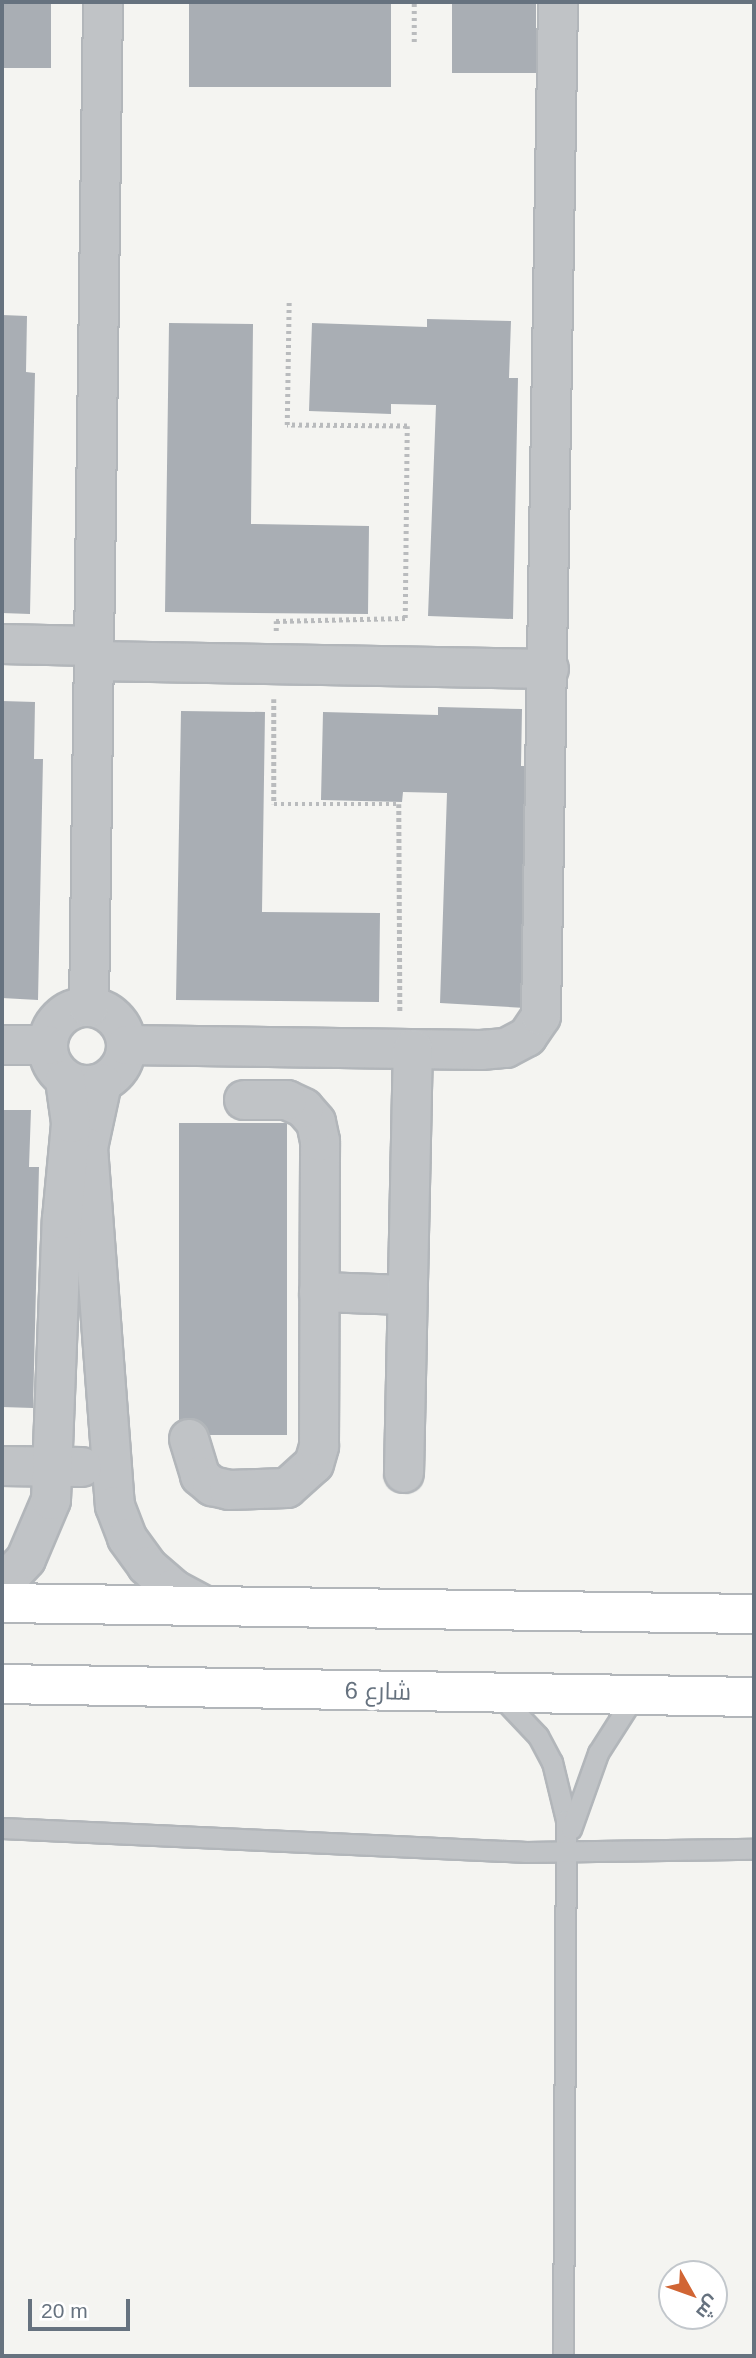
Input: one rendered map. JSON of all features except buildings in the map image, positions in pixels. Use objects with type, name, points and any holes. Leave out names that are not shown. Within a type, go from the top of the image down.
[{"type":"main road","points":[[2,1603],[754,1614]]},
{"type":"main road","name":"شارع 6","points":[[2,1684],[754,1697]]},
{"type":"street","points":[[89,1007],[103,2]]},
{"type":"street","points":[[127,1045],[506,1048],[527,1037],[541,1016],[549,670],[558,2]]},
{"type":"street","points":[[2,644],[94,654],[549,670]]},
{"type":"street","points":[[2,1585],[26,1559],[42,1530],[55,1467],[62,1219],[71,1123],[83,1082],[124,1061],[127,1045],[115,1018],[89,1007],[60,1017],[47,1045],[49,1059],[83,1082]]},
{"type":"street","points":[[2,1045],[47,1045]]},
{"type":"street","points":[[404,1473],[413,1049]]},
{"type":"street","points":[[83,1082],[104,1338],[108,1466],[115,1506],[127,1538],[147,1566],[173,1589],[203,1605]]},
{"type":"street","points":[[189,1439],[192,1461],[200,1476],[212,1486],[267,1491],[286,1488],[303,1479],[314,1464],[319,1446],[320,1141],[316,1122],[304,1108],[286,1100],[244,1100]]},
{"type":"street","points":[[319,1292],[407,1295]]},
{"type":"street","points":[[2,1466],[108,1466]]},
{"type":"lane","points":[[496,1693],[519,1712],[552,1762],[562,1790],[566,1851],[563,2356]]},
{"type":"lane","points":[[566,1851],[584,1784],[635,1695]]},
{"type":"lane","points":[[2,1828],[566,1851],[754,1849]]},
{"type":"path","points":[[414,2],[414,43]]}]
